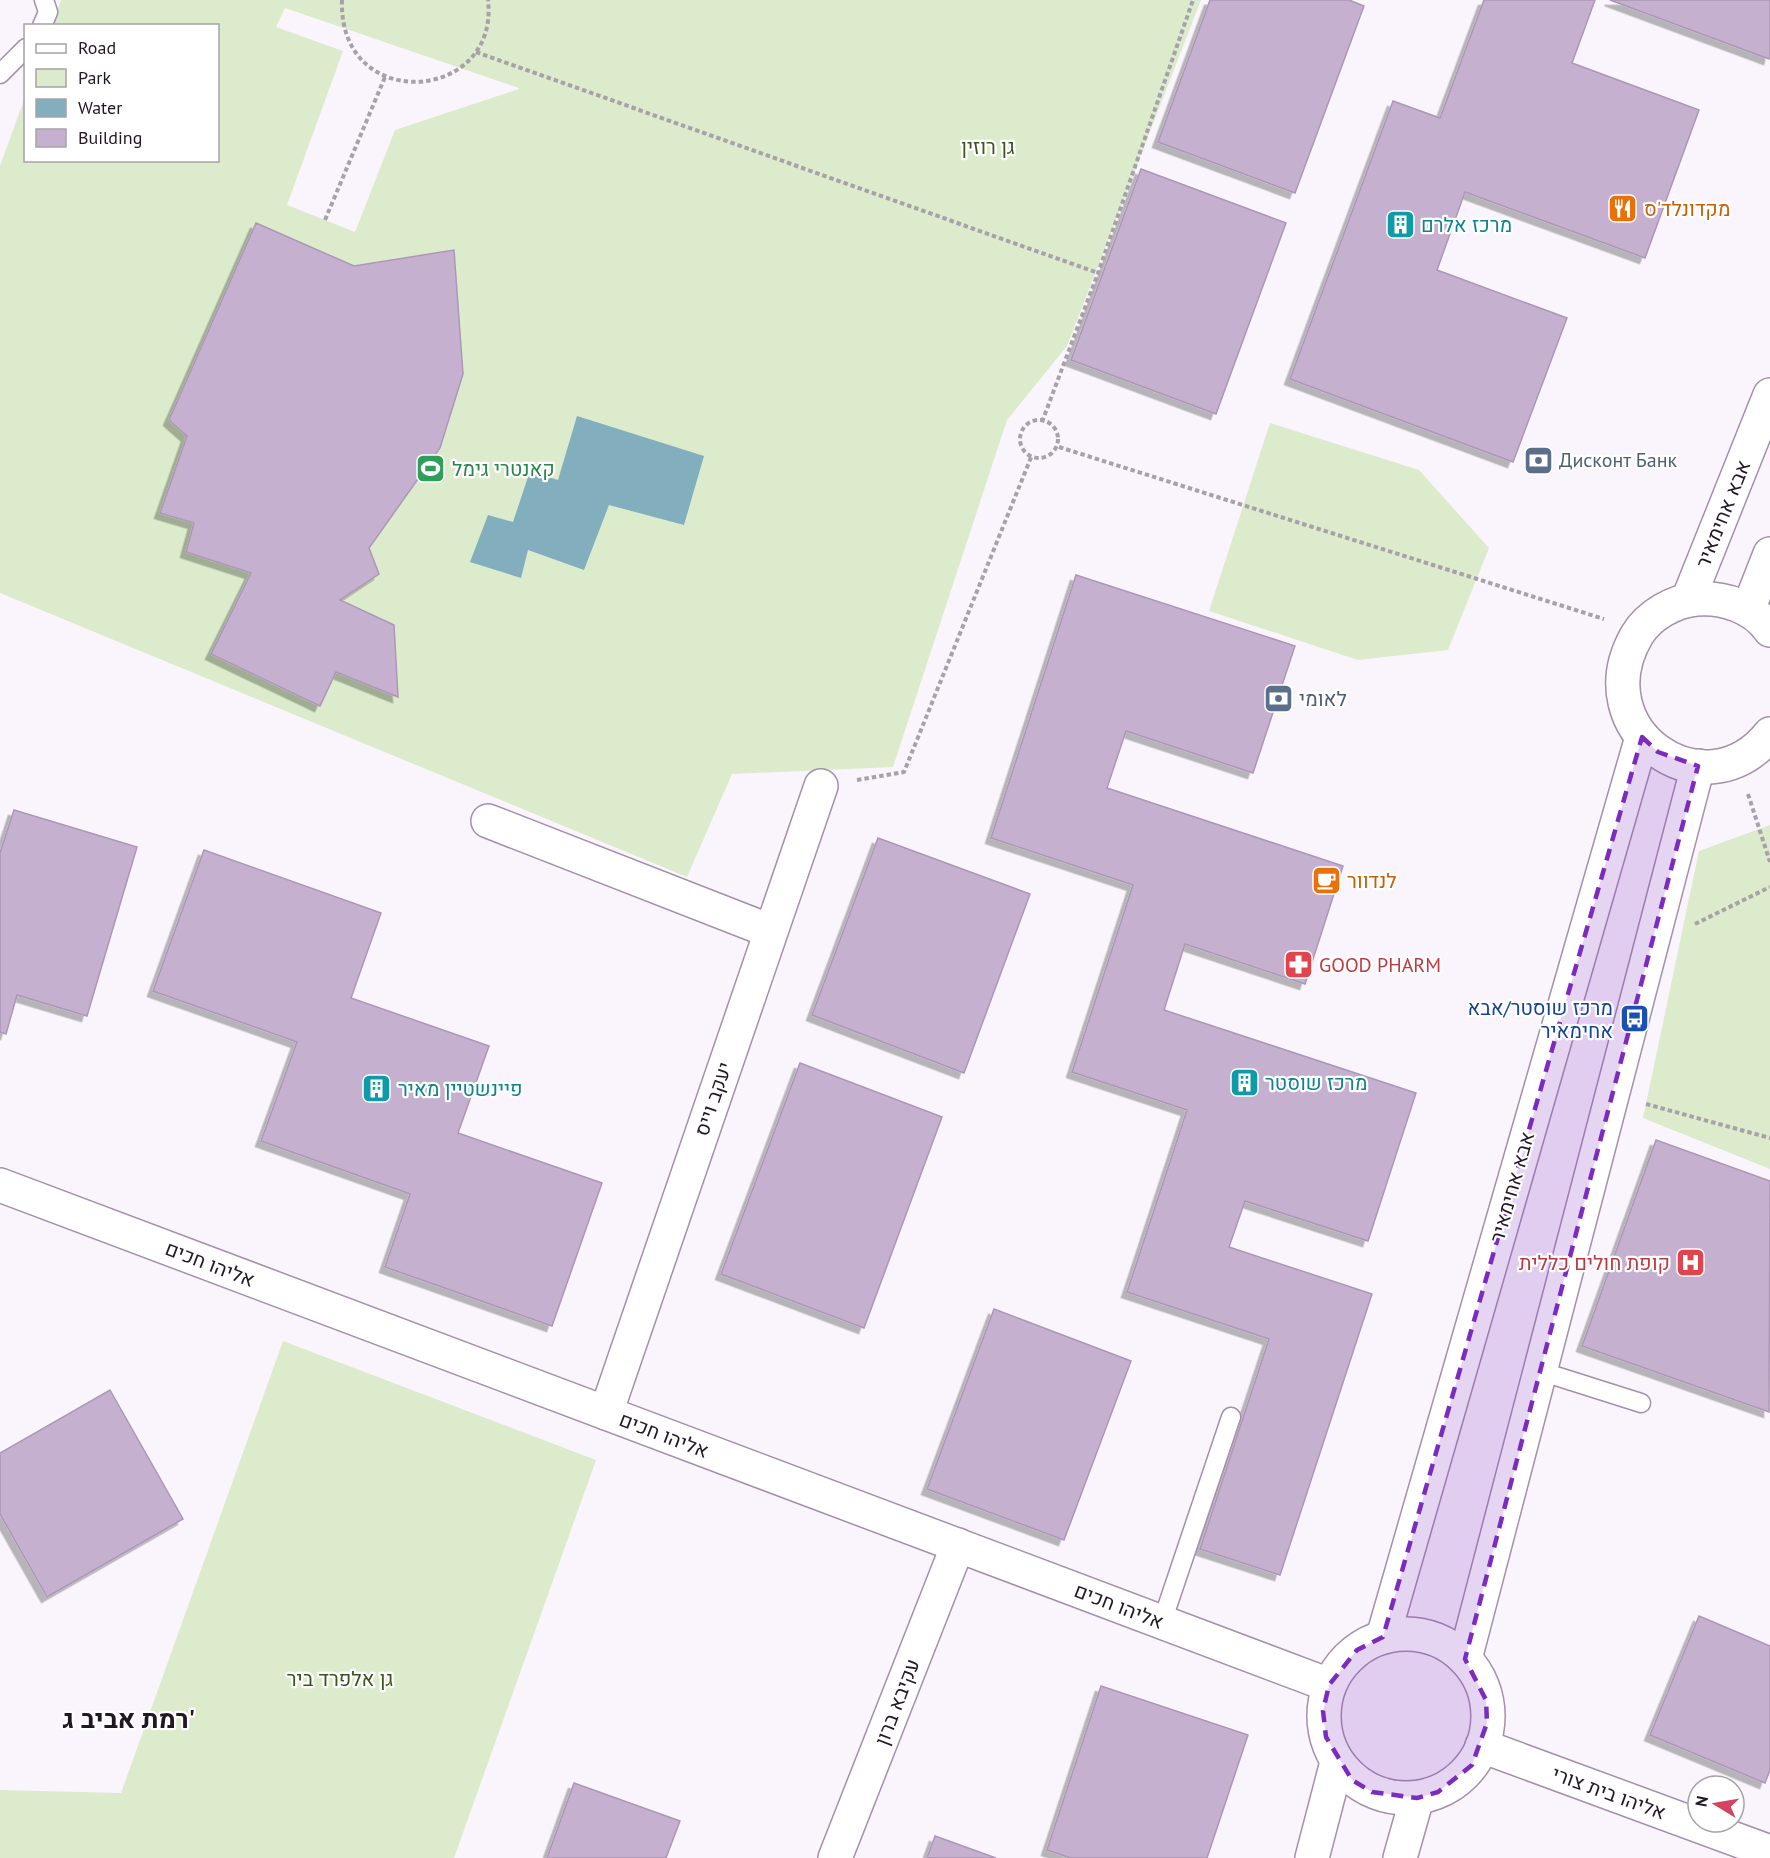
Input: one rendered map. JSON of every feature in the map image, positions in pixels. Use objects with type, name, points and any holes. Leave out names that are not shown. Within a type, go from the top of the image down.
[{"type":"street","name":"אבא אחימאיר","points":[[1688,600],[1770,395]]},
{"type":"street","points":[[1768,741],[1746,756],[1727,764],[1698,766],[1677,762],[1658,752],[1642,737],[1625,707],[1622,678],[1629,649],[1640,630],[1668,607],[1688,600],[1719,600],[1759,620],[1770,554]]},
{"type":"street","name":"אבא אחימאיר","points":[[1383,1637],[1642,737]]},
{"type":"street","points":[[1465,1659],[1698,766]]},
{"type":"street","name":"יעקב וייס","points":[[606,1413],[821,786]]},
{"type":"street","points":[[488,821],[770,931]]},
{"type":"street","name":"אליהו חכים","points":[[0,1185],[1329,1685]]},
{"type":"street","name":"עקיבא ברון","points":[[835,1858],[958,1545]]},
{"type":"street","points":[[1405,1634],[1427,1636],[1447,1645],[1465,1659],[1478,1678],[1486,1700],[1487,1723],[1482,1746],[1472,1765],[1456,1781],[1438,1792],[1417,1798],[1393,1798],[1372,1792],[1352,1780],[1337,1762],[1326,1737],[1323,1711],[1329,1685],[1341,1665],[1357,1650],[1383,1637],[1405,1634]]},
{"type":"street","name":"אליהו בית צורי","points":[[1482,1746],[1770,1852]]},
{"type":"street","points":[[1312,1858],[1337,1762]]},
{"type":"street","points":[[1400,1858],[1417,1798]]},
{"type":"lane","points":[[43,24],[48,12],[44,0]]},
{"type":"lane","points":[[0,74],[24,50]]},
{"type":"lane","points":[[1540,1371],[1641,1402]]},
{"type":"lane","points":[[1162,1622],[1231,1417]]},
{"type":"path","points":[[342,0],[342,20],[349,44],[364,63],[385,77],[409,84],[435,81],[458,70],[476,52],[486,33],[490,12],[488,0]]},
{"type":"path","points":[[1042,422],[1098,273],[1193,0]]},
{"type":"path","points":[[476,52],[1098,273]]},
{"type":"path","points":[[325,220],[385,77]]},
{"type":"path","points":[[1028,423],[1049,424],[1058,434],[1059,447],[1047,456],[1032,455],[1023,449],[1019,434],[1028,423]]},
{"type":"path","points":[[1059,447],[1640,630]]},
{"type":"path","points":[[821,786],[904,772],[1032,455]]},
{"type":"path","points":[[1745,784],[1770,862]]},
{"type":"path","points":[[1651,945],[1770,887]]},
{"type":"path","points":[[1640,1102],[1770,1137]]},
{"type":"highlighted area","points":[[1642,737],[1658,752],[1698,766],[1465,1659],[1486,1700],[1487,1723],[1472,1765],[1438,1792],[1417,1798],[1372,1792],[1352,1780],[1326,1737],[1323,1711],[1329,1685],[1357,1650],[1383,1637]]},
{"type":"green space","name":"קאנטרי גימל","points":[[61,0],[1201,0],[1067,346],[1007,420],[893,767],[732,774],[687,877],[0,593],[0,166],[24,100],[24,162],[219,162],[219,24],[52,24]],"holes":[[[285,8],[519,89],[395,130],[355,232],[287,205],[343,51],[276,27]]]},
{"type":"green space","points":[[1270,423],[1419,470],[1489,548],[1448,650],[1358,660],[1209,611]]},
{"type":"green space","points":[[1770,825],[1770,1169],[1643,1118],[1699,851]]},
{"type":"green space","name":"גן אלפרד ביר","points":[[283,1341],[596,1460],[454,1858],[0,1858],[0,1790],[121,1793]]},
{"type":"water","points":[[577,416],[704,456],[684,525],[609,505],[584,570],[528,550],[521,578],[470,562],[488,515],[513,522],[530,471],[558,480]]},
{"type":"building","points":[[1210,0],[1349,0],[1364,6],[1295,193],[1158,142]]},
{"type":"building","name":"מרכז אלרם","points":[[1484,0],[1595,0],[1572,63],[1699,110],[1645,258],[1465,192],[1437,270],[1567,318],[1513,462],[1290,379],[1393,101],[1440,118]]},
{"type":"building","points":[[1610,0],[1770,0],[1769,59]]},
{"type":"building","points":[[1141,169],[1286,223],[1216,414],[1071,360]]},
{"type":"building","points":[[256,223],[354,266],[454,250],[463,374],[440,448],[369,548],[379,574],[340,600],[394,625],[398,697],[336,672],[320,706],[211,654],[251,573],[186,552],[194,523],[160,513],[187,436],[169,420]]},
{"type":"building","name":"מרכז שוסטר","points":[[1076,575],[1295,646],[1253,773],[1126,731],[1107,788],[1343,866],[1305,984],[1185,944],[1164,1010],[1416,1093],[1368,1241],[1245,1201],[1229,1247],[1372,1294],[1280,1575],[1200,1549],[1269,1339],[1127,1292],[1187,1110],[1072,1072],[1133,885],[991,838]]},
{"type":"building","points":[[14,810],[137,847],[87,1016],[17,995],[6,1034],[0,1032],[0,853]]},
{"type":"building","points":[[878,838],[1030,894],[964,1073],[812,1015]]},
{"type":"building","name":"פיינשטיין מאיר","points":[[204,850],[381,913],[351,998],[489,1046],[458,1133],[602,1183],[552,1326],[385,1267],[410,1194],[261,1141],[297,1042],[153,991]]},
{"type":"building","points":[[800,1063],[942,1117],[864,1328],[721,1274]]},
{"type":"building","name":"קופת חולים כללית","points":[[1656,1140],[1770,1181],[1769,1412],[1582,1346]]},
{"type":"building","points":[[994,1309],[1131,1361],[1064,1540],[927,1489]]},
{"type":"building","points":[[110,1390],[183,1519],[47,1597],[0,1514],[0,1453]]},
{"type":"building","points":[[1699,1616],[1770,1646],[1770,1770],[1765,1783],[1650,1735]]},
{"type":"building","points":[[1101,1686],[1248,1735],[1207,1858],[1071,1858],[1047,1850]]},
{"type":"building","points":[[574,1783],[680,1821],[666,1858],[547,1858]]},
{"type":"building","points":[[935,1836],[996,1858],[927,1858]]},
{"type":"place","name":"מקדונלד'ס","points":[[1623,209]]},
{"type":"place","name":"מרכז אלרם","points":[[1400,225]]},
{"type":"place","name":"Дисконт Банк","points":[[1538,460]]},
{"type":"place","name":"קאנטרי גימל","points":[[431,469]]},
{"type":"place","name":"לאומי","points":[[1278,699]]},
{"type":"place","name":"לנדוור","points":[[1326,881]]},
{"type":"place","name":"GOOD PHARM","points":[[1298,965]]},
{"type":"place","name":"מרכז שוסטר/אבא אחימאיר","points":[[1634,1019]]},
{"type":"place","name":"מרכז שוסטר","points":[[1244,1083]]},
{"type":"place","name":"פיינשטיין מאיר","points":[[377,1089]]},
{"type":"place","name":"קופת חולים כללית","points":[[1691,1263]]},
{"type":"district","name":"רמת אביב ג'","points":[[129,1719]]},
{"type":"park label","name":"גן רוזין","points":[[988,147]]}]
